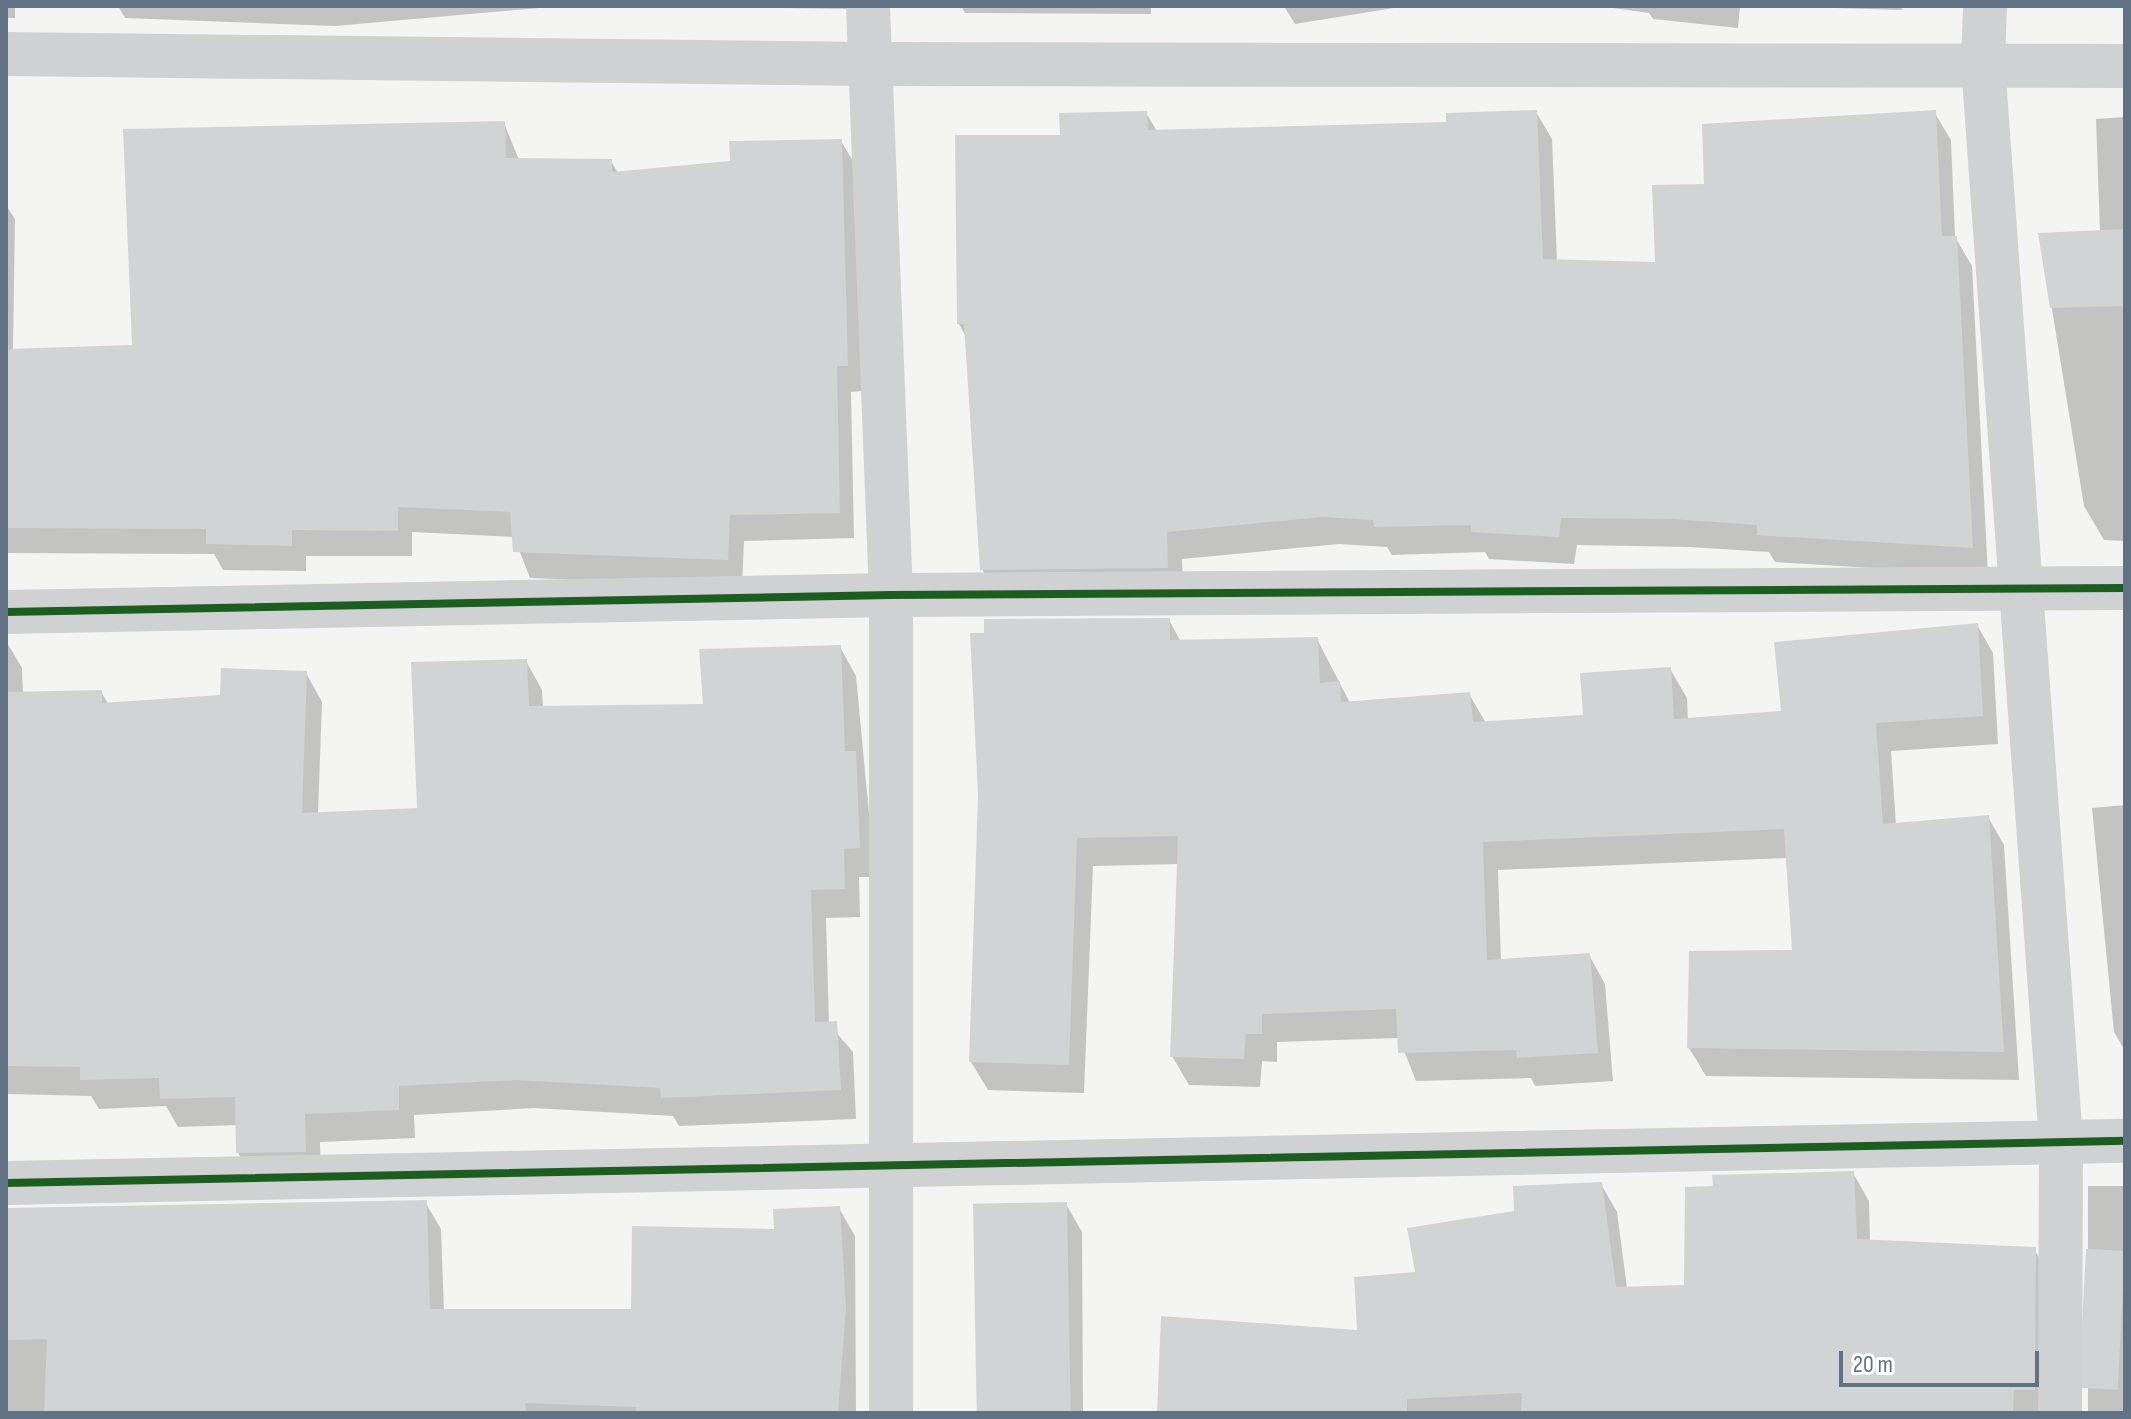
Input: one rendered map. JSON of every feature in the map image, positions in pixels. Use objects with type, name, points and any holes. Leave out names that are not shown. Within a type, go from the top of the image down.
[{"type":"street","points":[[868,6],[891,595],[891,1413]]},
{"type":"street","points":[[1985,6],[1983,64],[2061,1142],[2060,1413]]},
{"type":"street","points":[[6,54],[868,64],[2125,66]]},
{"type":"street","points":[[6,612],[891,595],[2125,588]]},
{"type":"street","points":[[6,1183],[2125,1141]]},
{"type":"building","points":[[1537,110],[1543,259],[1655,262],[1652,185],[1704,184],[1702,124],[1936,110],[1942,236],[1957,236],[1973,548],[1757,535],[1757,525],[1672,519],[1561,518],[1559,537],[1471,532],[1471,525],[1374,527],[1373,520],[1322,517],[1167,532],[1168,568],[980,570],[964,324],[957,324],[955,135],[1060,135],[1059,113],[1147,111],[1148,130],[1446,122],[1446,113]]},
{"type":"building","points":[[505,121],[506,158],[612,159],[612,172],[730,161],[729,141],[842,139],[848,366],[837,366],[840,513],[730,515],[728,560],[513,552],[510,512],[398,507],[398,531],[292,530],[292,546],[206,544],[206,529],[6,528],[6,349],[132,345],[123,129]]},
{"type":"building","points":[[2125,229],[2125,306],[2050,308],[2038,233]]},
{"type":"building","points":[[1170,618],[1170,640],[1318,637],[1320,683],[1340,681],[1341,702],[1470,692],[1473,722],[1583,715],[1580,673],[1671,667],[1674,719],[1781,711],[1774,642],[1978,623],[1983,716],[1876,723],[1883,824],[1989,815],[2004,1052],[1687,1048],[1689,951],[1792,950],[1784,829],[1483,842],[1487,960],[1590,953],[1598,1053],[1517,1058],[1516,1050],[1398,1053],[1396,1009],[1262,1014],[1262,1034],[1246,1034],[1244,1059],[1170,1057],[1178,836],[1077,838],[1069,1065],[969,1062],[978,795],[970,633],[984,633],[984,619]]},
{"type":"building","points":[[841,645],[845,751],[856,751],[860,848],[844,849],[845,889],[811,890],[815,1022],[837,1021],[841,1090],[661,1098],[660,1088],[516,1080],[399,1086],[399,1110],[305,1114],[306,1152],[236,1153],[235,1097],[160,1099],[159,1078],[80,1080],[80,1067],[6,1066],[6,692],[102,690],[102,703],[220,695],[221,668],[307,671],[302,813],[417,808],[411,662],[527,659],[529,706],[703,704],[699,649]]},
{"type":"building","points":[[1854,1171],[1857,1239],[2036,1247],[2035,1390],[2014,1390],[2013,1413],[1521,1413],[1522,1393],[1407,1399],[1407,1413],[1157,1411],[1161,1316],[1357,1330],[1354,1277],[1415,1272],[1407,1228],[1514,1211],[1513,1186],[1602,1182],[1616,1287],[1684,1285],[1685,1187],[1713,1186],[1712,1175]]},
{"type":"building","points":[[427,1200],[430,1309],[631,1309],[632,1226],[774,1229],[773,1209],[840,1206],[846,1307],[838,1413],[636,1413],[636,1407],[525,1403],[526,1413],[44,1413],[47,1339],[6,1340],[6,1208]]},
{"type":"building","points":[[1067,1202],[1071,1413],[977,1413],[973,1204]]},
{"type":"building","points":[[2086,1249],[2125,1251],[2118,1390],[2079,1388]]},
{"type":"cycle path","points":[[6,612],[891,595],[2125,588]]},
{"type":"cycle path","points":[[6,1183],[2125,1141]]}]
